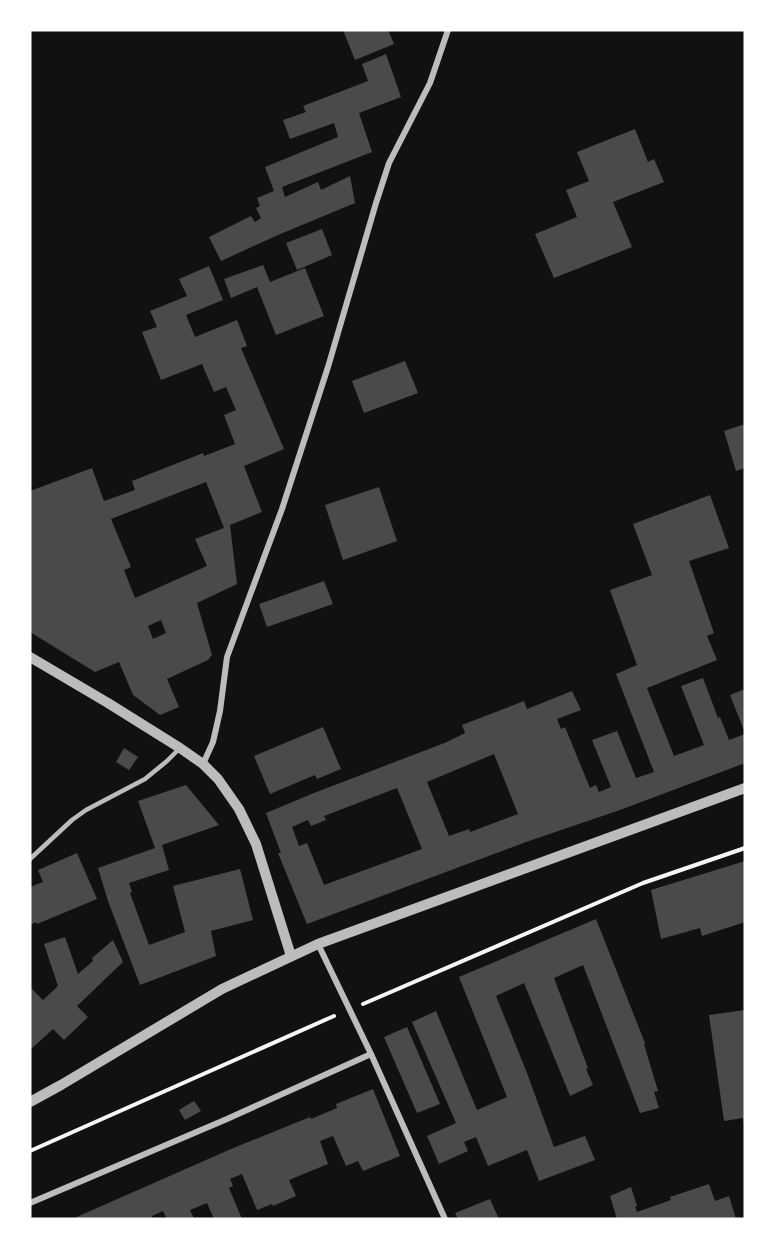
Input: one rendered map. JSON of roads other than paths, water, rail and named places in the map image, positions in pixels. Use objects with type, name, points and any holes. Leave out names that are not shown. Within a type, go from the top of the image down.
[{"type":"street","points":[[203,764],[213,742],[220,711],[227,657],[286,498],[328,367],[375,203],[389,164],[430,83],[448,30]]},
{"type":"street","points":[[30,657],[180,748],[203,764],[218,779],[248,825],[256,844],[291,956]]},
{"type":"street","points":[[30,1102],[222,989],[318,944],[745,788]]},
{"type":"street","points":[[318,944],[371,1054],[445,1219]]},
{"type":"street","points":[[30,1203],[227,1119],[371,1054]]},
{"type":"lane","points":[[30,859],[72,820],[86,810],[145,779],[180,748]]}]
